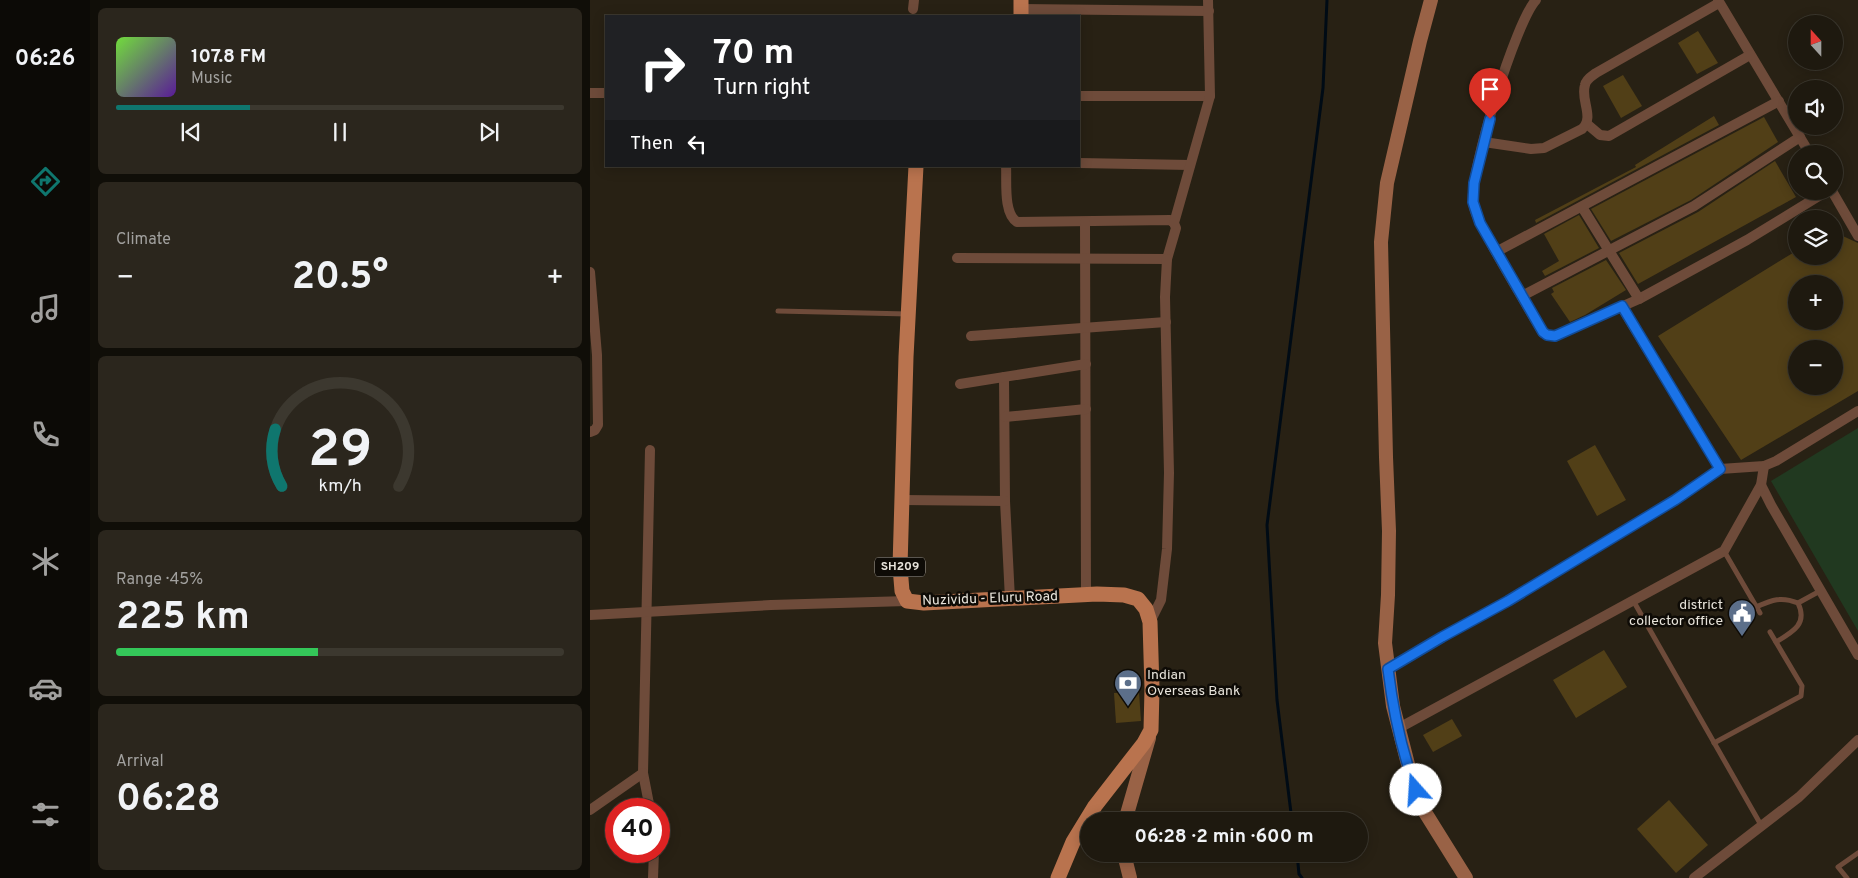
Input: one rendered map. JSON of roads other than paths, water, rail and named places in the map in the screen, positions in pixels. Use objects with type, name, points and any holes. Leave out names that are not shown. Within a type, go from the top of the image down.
[{"type":"main road","name":"Nuzividu - Eluru Road","points":[[916,167],[908,314],[900,567],[902,590],[908,600],[924,603],[1086,595],[1124,595],[1138,599],[1146,609],[1150,622],[1151,730]]},
{"type":"main road","points":[[1058,878],[1073,842],[1095,806],[1144,743],[1151,730]]},
{"type":"street","points":[[1431,0],[1387,184],[1381,242],[1389,530],[1388,595],[1384,642],[1393,706],[1410,772],[1423,809],[1466,878]]},
{"type":"street","points":[[1536,0],[1530,6],[1516,37],[1490,119],[1474,183],[1473,202],[1480,223],[1543,332],[1555,336],[1639,299],[1747,240],[1812,200]]},
{"type":"street","points":[[1484,142],[1531,149],[1544,148],[1582,129],[1587,124],[1588,118],[1584,85],[1588,79],[1719,1],[1805,145]]},
{"type":"street","points":[[1022,8],[1090,5],[1209,5],[1210,96],[1174,223],[1176,228],[1167,259],[1165,297],[1168,550],[1161,600],[1150,622]]},
{"type":"street","points":[[1587,124],[1600,135],[1609,136],[1750,55]]},
{"type":"street","points":[[590,93],[605,94]]},
{"type":"street","points":[[1080,96],[1210,96]]},
{"type":"street","points":[[1496,252],[1779,101]]},
{"type":"street","points":[[1522,296],[1694,206],[1800,137]]},
{"type":"street","points":[[1080,162],[1190,165]]},
{"type":"street","points":[[1006,167],[1008,207],[1012,219],[1017,222],[1170,220],[1174,223]]},
{"type":"street","points":[[1837,200],[1858,236]]},
{"type":"street","points":[[1582,207],[1639,299]]},
{"type":"street","points":[[1085,222],[1086,595]]},
{"type":"street","points":[[957,258],[1167,259]]},
{"type":"street","points":[[590,272],[597,355],[598,424],[595,430],[590,432]]},
{"type":"street","points":[[1622,306],[1720,469]]},
{"type":"street","points":[[972,336],[1166,322]]},
{"type":"street","points":[[960,384],[1086,364]]},
{"type":"street","points":[[1004,377],[1005,501],[1010,599]]},
{"type":"street","points":[[1005,418],[1086,409]]},
{"type":"street","points":[[1388,669],[1508,601],[1675,500],[1720,469],[1764,466],[1776,461],[1858,411]]},
{"type":"street","points":[[648,798],[643,773],[650,450]]},
{"type":"street","points":[[1399,728],[1634,602],[1724,551],[1761,485],[1764,466]]},
{"type":"street","points":[[1761,485],[1858,655]]},
{"type":"street","points":[[902,500],[1005,501]]},
{"type":"street","points":[[590,615],[908,600]]},
{"type":"street","points":[[1128,812],[1151,730]]},
{"type":"street","points":[[1694,878],[1799,797],[1858,740]]},
{"type":"street","points":[[590,810],[643,773]]},
{"type":"street","points":[[1126,862],[1130,878]]},
{"type":"street","points":[[653,878],[654,863]]},
{"type":"lane","points":[[778,311],[908,314]]},
{"type":"lane","points":[[1724,551],[1760,613]]},
{"type":"lane","points":[[1798,603],[1820,591]]},
{"type":"lane","points":[[1756,607],[1773,600],[1787,598],[1798,603],[1802,618],[1797,627],[1789,635],[1776,642]]},
{"type":"lane","points":[[1634,602],[1761,825]]},
{"type":"lane","points":[[1714,743],[1801,696],[1802,686],[1770,632]]},
{"type":"lane","points":[[1847,878],[1838,867],[1858,853]]},
{"type":"waterway","points":[[1291,812],[1277,700],[1267,525],[1323,88],[1327,0]]},
{"type":"waterway","points":[[1298,862],[1299,874],[1302,878]]},
{"type":"place","name":"district collector office","points":[[1742,637]]},
{"type":"place","name":"Indian Overseas Bank","points":[[1128,707]]}]
